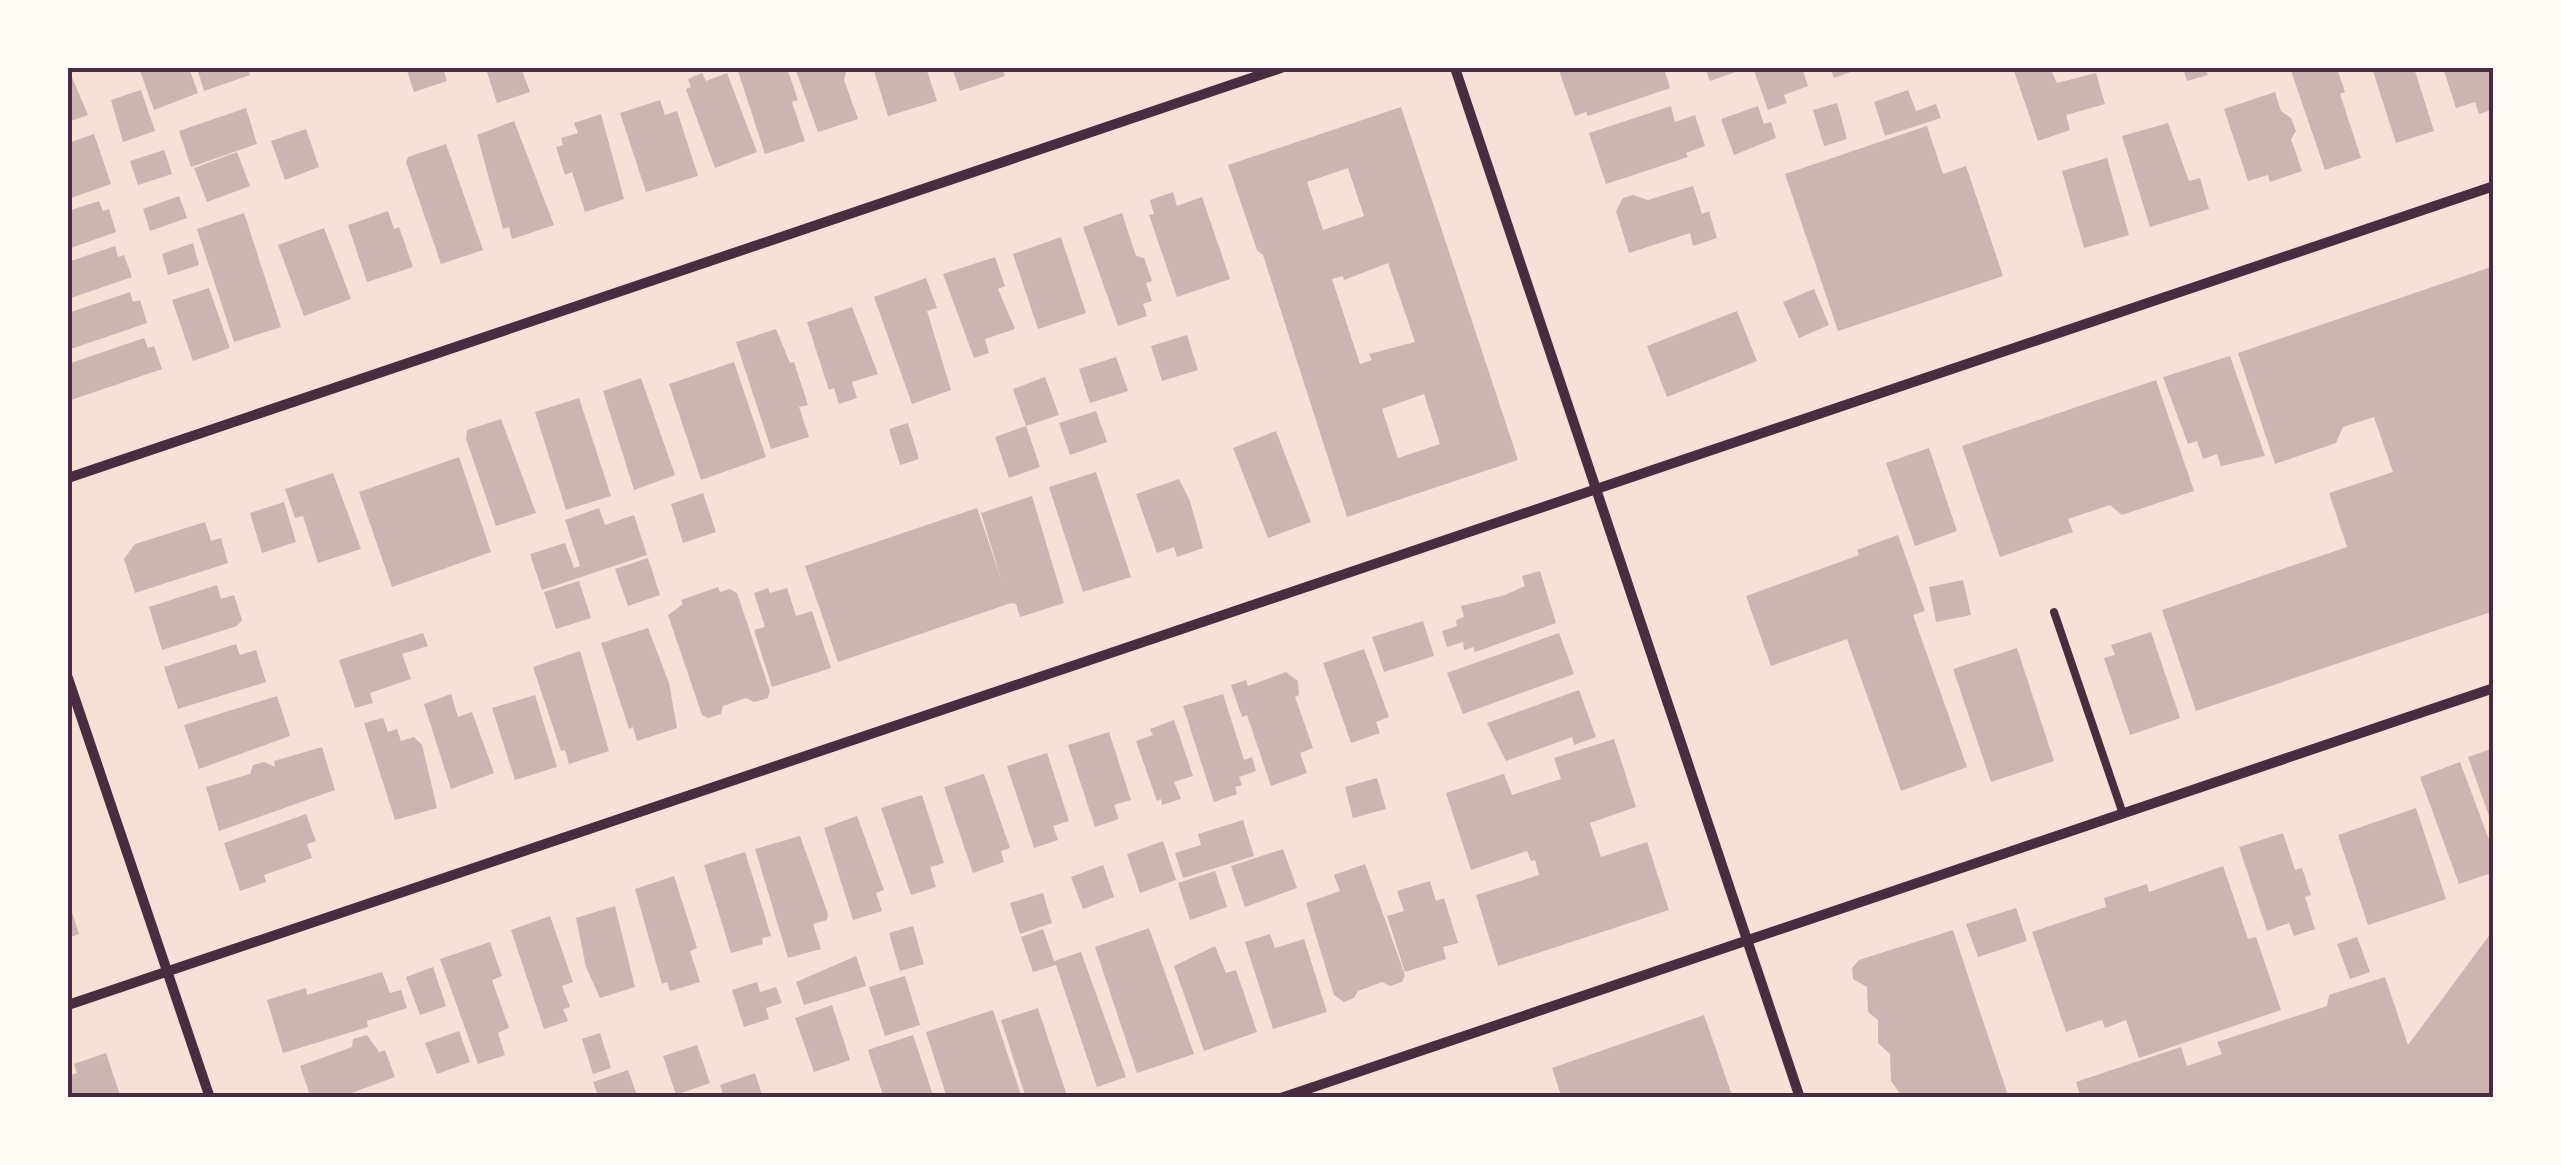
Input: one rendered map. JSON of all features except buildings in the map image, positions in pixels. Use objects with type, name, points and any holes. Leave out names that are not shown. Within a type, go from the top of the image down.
[{"type":"street","points":[[68,478],[1280,68]]},
{"type":"street","points":[[1454,68],[1800,1098]]},
{"type":"street","points":[[68,1006],[2494,186]]},
{"type":"street","points":[[68,678],[210,1098]]},
{"type":"street","points":[[1281,1098],[2494,688]]},
{"type":"lane","points":[[2054,612],[2123,814]]}]
